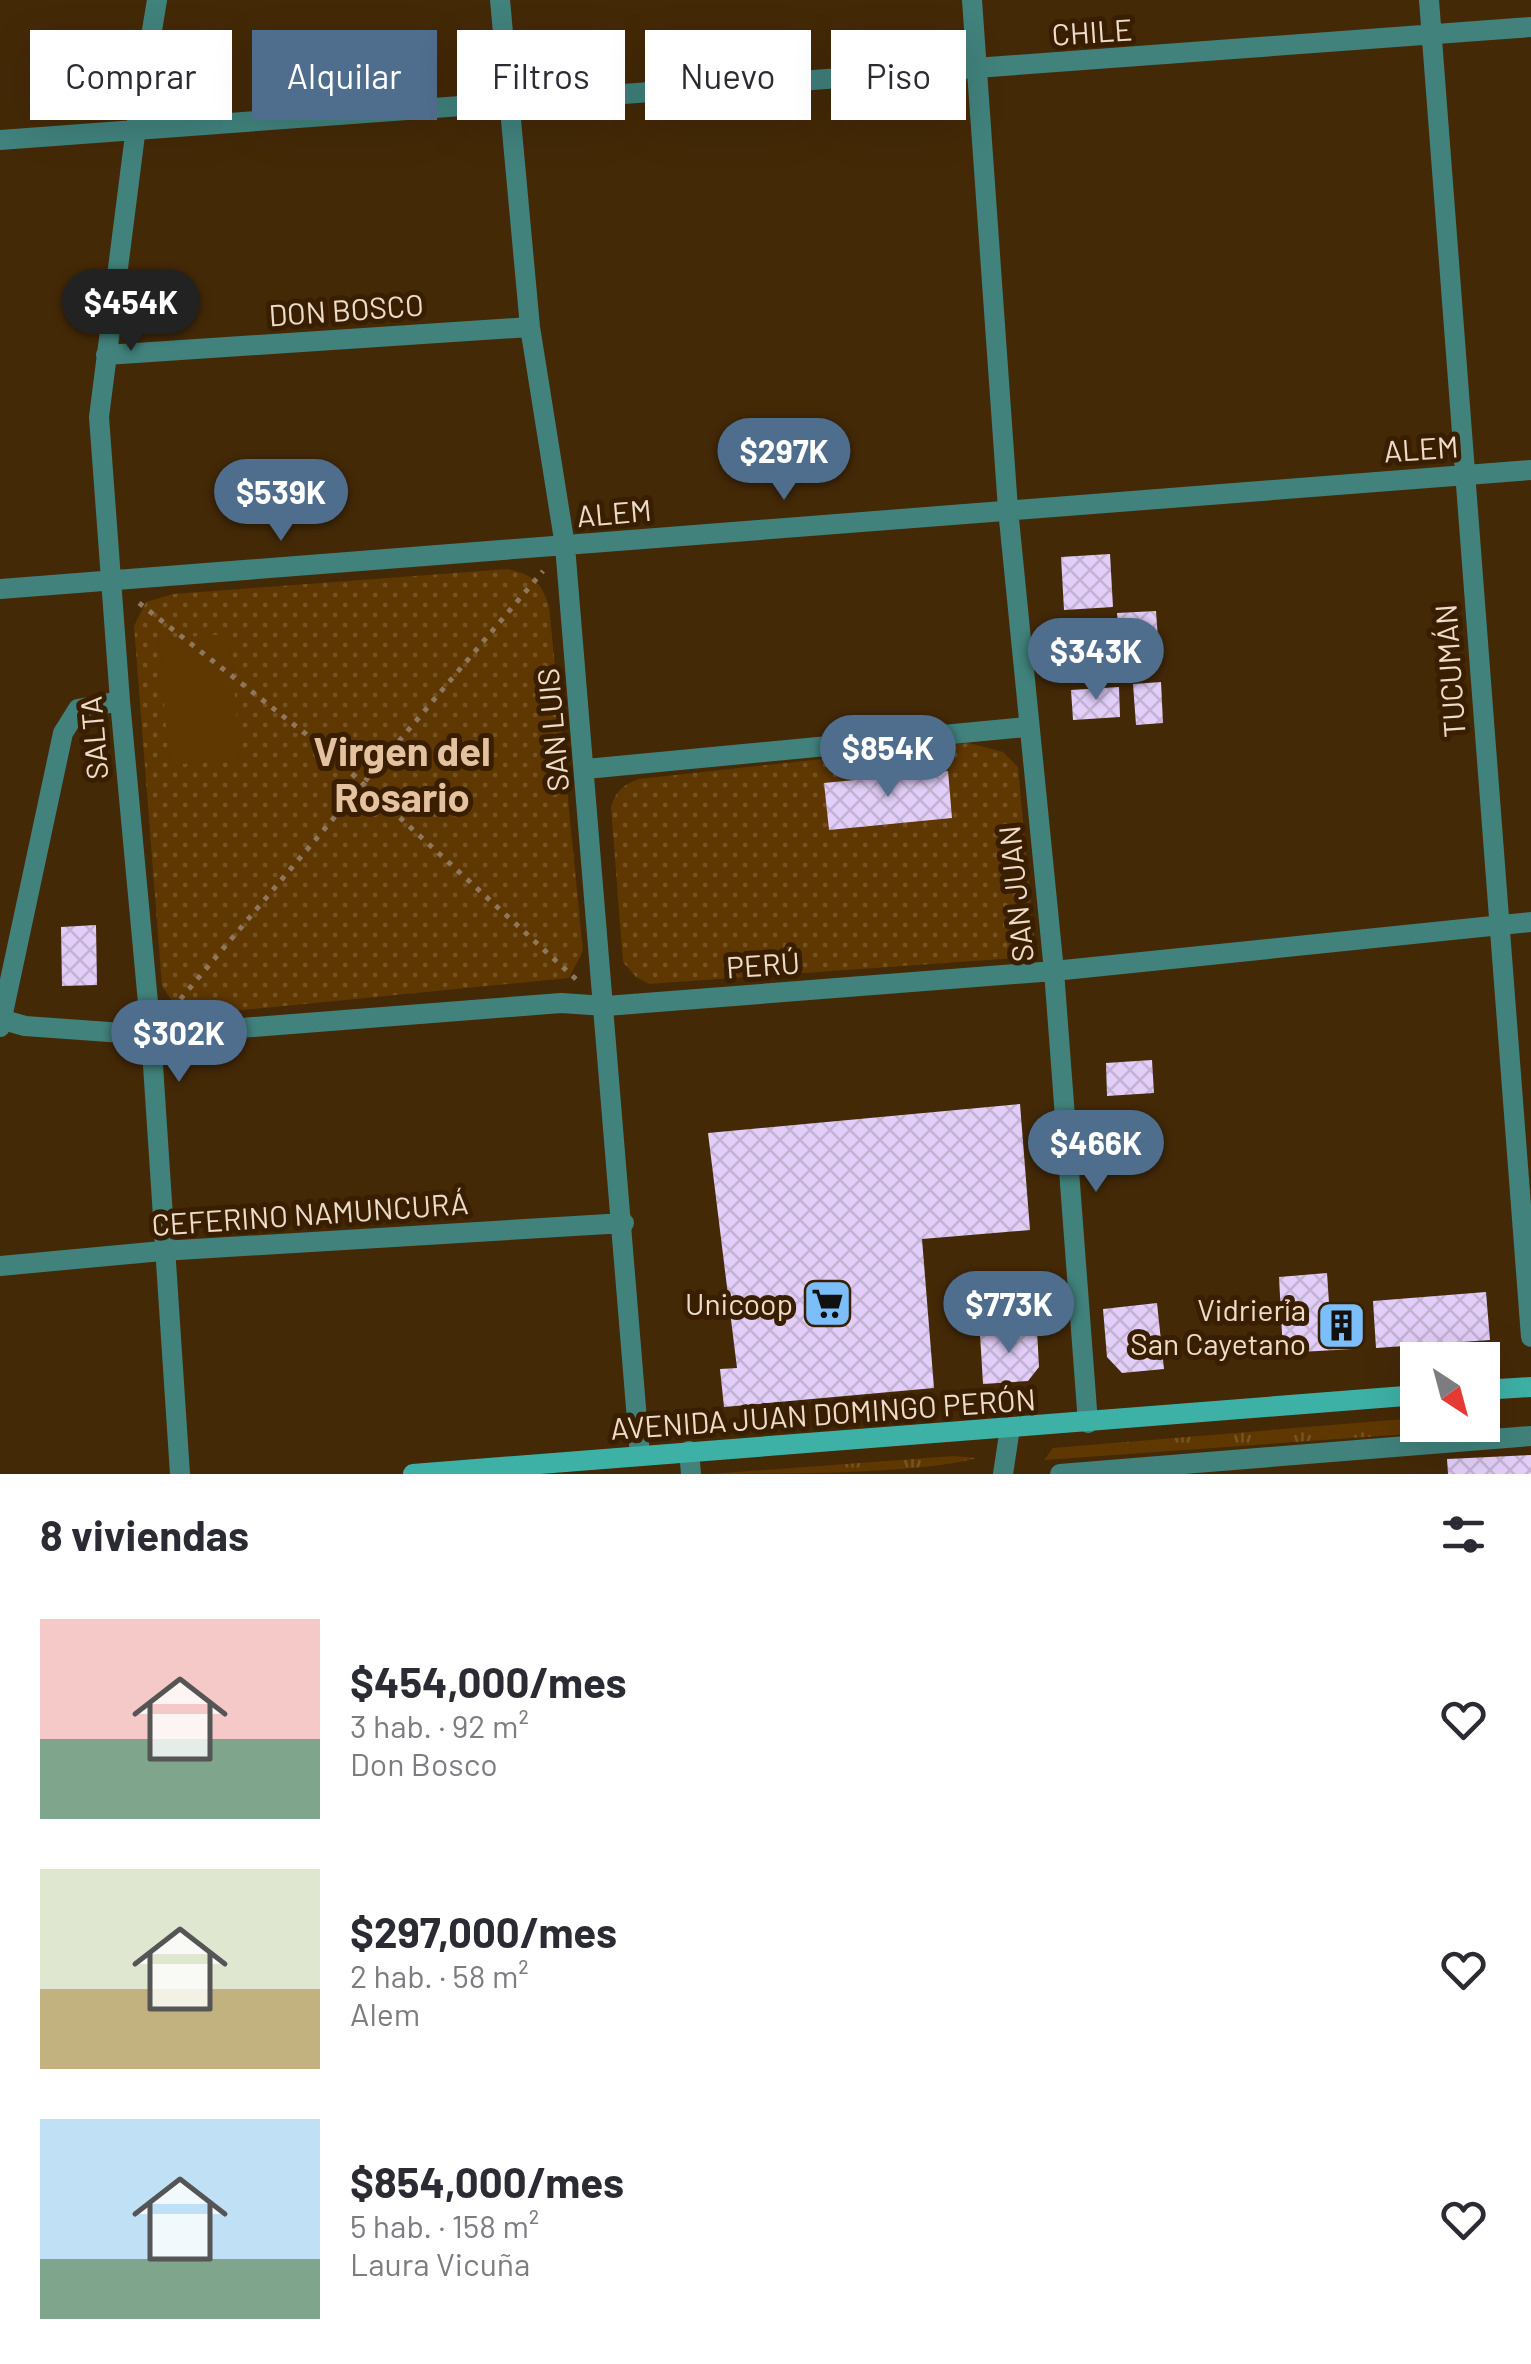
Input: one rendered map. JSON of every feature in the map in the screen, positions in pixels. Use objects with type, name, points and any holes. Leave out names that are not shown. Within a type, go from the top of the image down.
[{"type":"main road","points":[[1500,1389],[1531,1386]]},
{"type":"main road","name":"AVENIDA JUAN DOMINGO PERÓN","points":[[413,1474],[478,1473],[689,1451],[1400,1397]]},
{"type":"street","name":"SALTA","points":[[158,0],[136,127],[100,417],[120,701],[151,1035],[162,1251],[180,1474]]},
{"type":"street","name":"SAN LUIS","points":[[500,0],[502,30]]},
{"type":"street","name":"SAN JUAN","points":[[972,0],[1008,509],[1026,727],[1054,971],[1088,1423]]},
{"type":"street","name":"TUCUMÁN","points":[[1429,0],[1531,1337]]},
{"type":"street","name":"CHILE","points":[[625,97],[1531,27]]},
{"type":"street","name":"CHILE","points":[[0,140],[136,127],[457,109]]},
{"type":"street","name":"SAN LUIS","points":[[508,120],[530,326],[565,546],[624,1223],[640,1456]]},
{"type":"street","name":"DON BOSCO","points":[[106,355],[530,326]]},
{"type":"street","name":"ALEM","points":[[0,589],[1531,470]]},
{"type":"street","points":[[1,1022],[63,733],[78,710],[120,701]]},
{"type":"street","points":[[586,769],[1026,727]]},
{"type":"street","name":"PERÚ","points":[[1,1022],[151,1035],[561,1003],[606,1006],[1054,971],[1531,922]]},
{"type":"street","name":"CEFERINO NAMUNCURÁ","points":[[0,1266],[162,1251],[624,1223]]},
{"type":"street","points":[[1003,1474],[1010,1428]]},
{"type":"street","points":[[1060,1474],[1531,1436]]},
{"type":"street","points":[[689,1451],[691,1474]]},
{"type":"path","points":[[151,1035],[360,783],[565,546]]},
{"type":"path","points":[[112,582],[324,750],[606,1006]]},
{"type":"green space","points":[[508,569],[535,580],[549,606],[583,951],[569,978],[202,1014],[177,1009],[162,986],[134,626],[146,602],[173,594]]},
{"type":"green space","points":[[230,634],[240,759],[169,765],[159,639]]},
{"type":"green space","points":[[969,743],[1003,752],[1018,767],[1034,937],[1029,949],[1016,958],[649,984],[636,977],[623,962],[611,807],[624,786],[639,779]]},
{"type":"green space","points":[[1400,1419],[1400,1435],[1044,1460],[1053,1448]]},
{"type":"green space","points":[[954,1456],[976,1458],[885,1470],[710,1474]]},
{"type":"building","points":[[1110,554],[1113,607],[1064,610],[1061,557]]},
{"type":"building","points":[[1156,611],[1158,639],[1119,641],[1117,613]]},
{"type":"building","points":[[1161,682],[1163,723],[1136,725],[1133,684]]},
{"type":"building","points":[[1119,687],[1120,717],[1073,720],[1071,690]]},
{"type":"building","points":[[948,771],[952,818],[829,830],[824,783]]},
{"type":"building","points":[[96,925],[97,985],[62,986],[61,927]]},
{"type":"building","points":[[1152,1060],[1154,1093],[1107,1096],[1106,1063]]},
{"type":"building","name":"Unicoop","points":[[1020,1104],[1030,1230],[922,1239],[934,1388],[724,1407],[720,1369],[737,1368],[708,1133]]},
{"type":"building","points":[[1327,1273],[1329,1303],[1350,1302],[1353,1349],[1283,1353],[1279,1277]]},
{"type":"building","points":[[1486,1292],[1490,1340],[1400,1342],[1400,1346],[1376,1348],[1373,1301]]},
{"type":"building","points":[[1157,1303],[1164,1369],[1122,1373],[1107,1357],[1103,1309]]},
{"type":"building","points":[[1037,1330],[1039,1367],[1028,1381],[983,1384],[980,1334]]},
{"type":"building","points":[[1531,1455],[1531,1474],[1448,1474],[1447,1459]]},
{"type":"place","name":"Unicoop","points":[[828,1303]]},
{"type":"place","name":"Vidriería San Cayetano","points":[[1341,1326]]},
{"type":"district","name":"Virgen del Rosario","points":[[402,773]]}]
